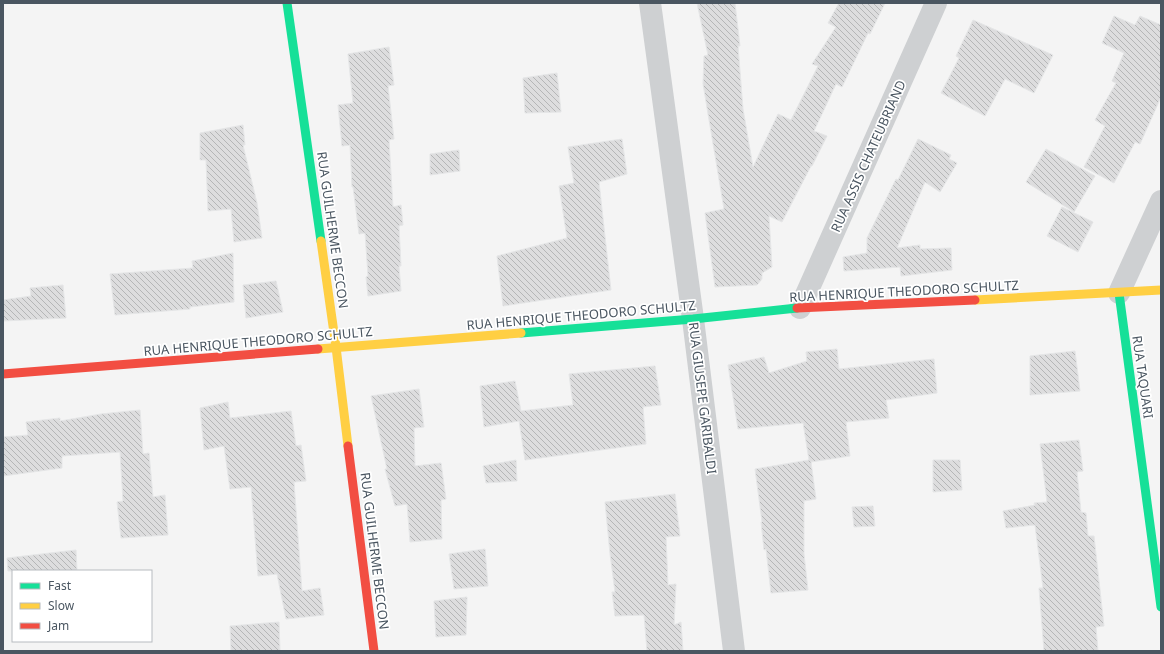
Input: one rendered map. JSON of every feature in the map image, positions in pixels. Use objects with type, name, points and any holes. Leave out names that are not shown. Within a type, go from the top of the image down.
[{"type":"street","name":"RUA GUILHERME BECCON","points":[[287,3],[336,347],[374,651]]},
{"type":"street","name":"RUA GIUSEPE GARIBALDI","points":[[650,3],[693,319],[734,651]]},
{"type":"street","name":"RUA ASSIS CHATEUBRIAND","points":[[800,308],[936,3]]},
{"type":"street","points":[[1119,293],[1161,201]]},
{"type":"street","name":"RUA HENRIQUE THEODORO SCHULTZ","points":[[3,374],[693,319],[800,308],[1161,290]]},
{"type":"street","name":"RUA TAQUARI","points":[[1119,293],[1161,607]]},
{"type":"building","points":[[697,3],[735,3],[740,46],[738,46],[743,109],[753,167],[778,114],[791,120],[818,66],[812,64],[836,27],[828,23],[839,3],[885,3],[870,34],[868,33],[842,87],[836,84],[814,131],[827,136],[782,222],[769,216],[772,267],[762,273],[762,279],[757,285],[715,287],[705,213],[724,209],[703,84],[704,56],[708,55]]},
{"type":"building","points":[[1114,16],[1135,25],[1140,16],[1161,25],[1161,97],[1140,144],[1135,142],[1114,183],[1084,167],[1105,126],[1095,120],[1116,83],[1112,81],[1124,53],[1102,43]]},
{"type":"building","points":[[973,20],[1053,55],[1034,93],[1005,79],[985,116],[941,93],[959,58],[956,56]]},
{"type":"building","points":[[389,47],[394,85],[388,86],[394,139],[389,140],[393,207],[401,205],[403,225],[399,226],[401,266],[399,266],[401,291],[368,296],[365,233],[359,234],[352,187],[350,145],[342,146],[338,105],[353,103],[348,54]]},
{"type":"building","points":[[557,73],[561,112],[525,113],[523,78]]},
{"type":"building","points":[[243,125],[245,145],[243,145],[257,203],[262,238],[234,242],[231,209],[208,211],[206,160],[200,160],[200,133]]},
{"type":"building","points":[[622,139],[627,174],[599,182],[611,290],[503,306],[497,256],[567,238],[559,186],[574,183],[568,147]]},
{"type":"building","points":[[918,139],[951,155],[949,159],[957,163],[940,192],[925,182],[897,248],[920,245],[920,249],[951,248],[952,270],[901,276],[900,267],[844,271],[843,257],[867,253],[867,238],[896,179],[898,180]]},
{"type":"building","points":[[1046,149],[1095,176],[1074,212],[1026,182]]},
{"type":"building","points":[[459,150],[460,171],[430,175],[430,154]]},
{"type":"building","points":[[1062,207],[1093,222],[1078,252],[1047,236]]},
{"type":"building","points":[[233,253],[234,302],[190,307],[190,309],[115,315],[110,274],[193,268],[192,261]]},
{"type":"building","points":[[276,281],[283,312],[246,318],[243,285]]},
{"type":"building","points":[[63,285],[66,318],[3,321],[3,300],[31,296],[30,288]]},
{"type":"building","points":[[837,349],[839,369],[934,359],[937,393],[886,400],[889,418],[846,422],[850,456],[811,462],[816,499],[804,501],[804,554],[808,590],[771,593],[766,549],[764,550],[755,469],[809,460],[803,423],[738,429],[728,365],[764,357],[769,373],[807,361],[806,352]]},
{"type":"building","points":[[1075,351],[1080,391],[1030,395],[1030,356]]},
{"type":"building","points":[[655,366],[661,405],[643,407],[646,444],[525,460],[519,421],[484,427],[480,386],[515,381],[521,411],[573,405],[569,374]]},
{"type":"building","points":[[419,389],[424,427],[414,428],[415,466],[441,463],[446,499],[441,500],[442,539],[410,542],[407,504],[395,506],[385,469],[387,469],[371,396]]},
{"type":"building","points":[[228,402],[230,418],[291,411],[296,446],[301,445],[306,481],[294,482],[302,591],[320,588],[324,615],[286,619],[277,574],[258,576],[251,487],[230,489],[224,446],[204,450],[200,408]]},
{"type":"building","points":[[140,410],[143,454],[149,453],[153,497],[165,495],[168,535],[121,538],[117,502],[123,501],[120,452],[62,456],[62,468],[3,476],[3,437],[28,435],[26,422],[60,418],[60,421],[101,414]]},
{"type":"building","points":[[1079,440],[1083,471],[1077,472],[1081,512],[1086,513],[1088,536],[1094,536],[1104,626],[1096,627],[1098,651],[1044,651],[1039,588],[1043,588],[1035,525],[1006,528],[1003,511],[1035,505],[1034,503],[1047,502],[1040,444]]},
{"type":"building","points":[[516,460],[517,481],[486,483],[483,466]]},
{"type":"building","points":[[933,460],[960,460],[962,490],[933,492]]},
{"type":"building","points":[[675,494],[680,536],[666,537],[668,585],[676,584],[674,625],[681,622],[683,651],[647,651],[644,615],[615,616],[612,592],[615,592],[605,502]]},
{"type":"building","points":[[873,506],[875,526],[854,527],[852,507]]},
{"type":"building","points":[[485,549],[488,586],[454,589],[449,554]]},
{"type":"building","points":[[76,550],[77,570],[8,571],[7,558]]},
{"type":"building","points":[[467,597],[466,635],[436,637],[434,601]]},
{"type":"building","points":[[279,622],[280,651],[231,651],[230,626]]},
{"type":"traffic: fast","points":[[287,3],[321,241]]},
{"type":"traffic: fast","points":[[1119,293],[1161,607]]},
{"type":"traffic: fast","points":[[521,333],[693,319],[797,308]]},
{"type":"traffic: slow","points":[[321,241],[348,446]]},
{"type":"traffic: slow","points":[[975,300],[1161,290]]},
{"type":"traffic: slow","points":[[318,349],[521,333]]},
{"type":"traffic: jam","points":[[797,308],[975,300]]},
{"type":"traffic: jam","points":[[3,374],[318,349]]},
{"type":"traffic: jam","points":[[348,446],[374,651]]}]
